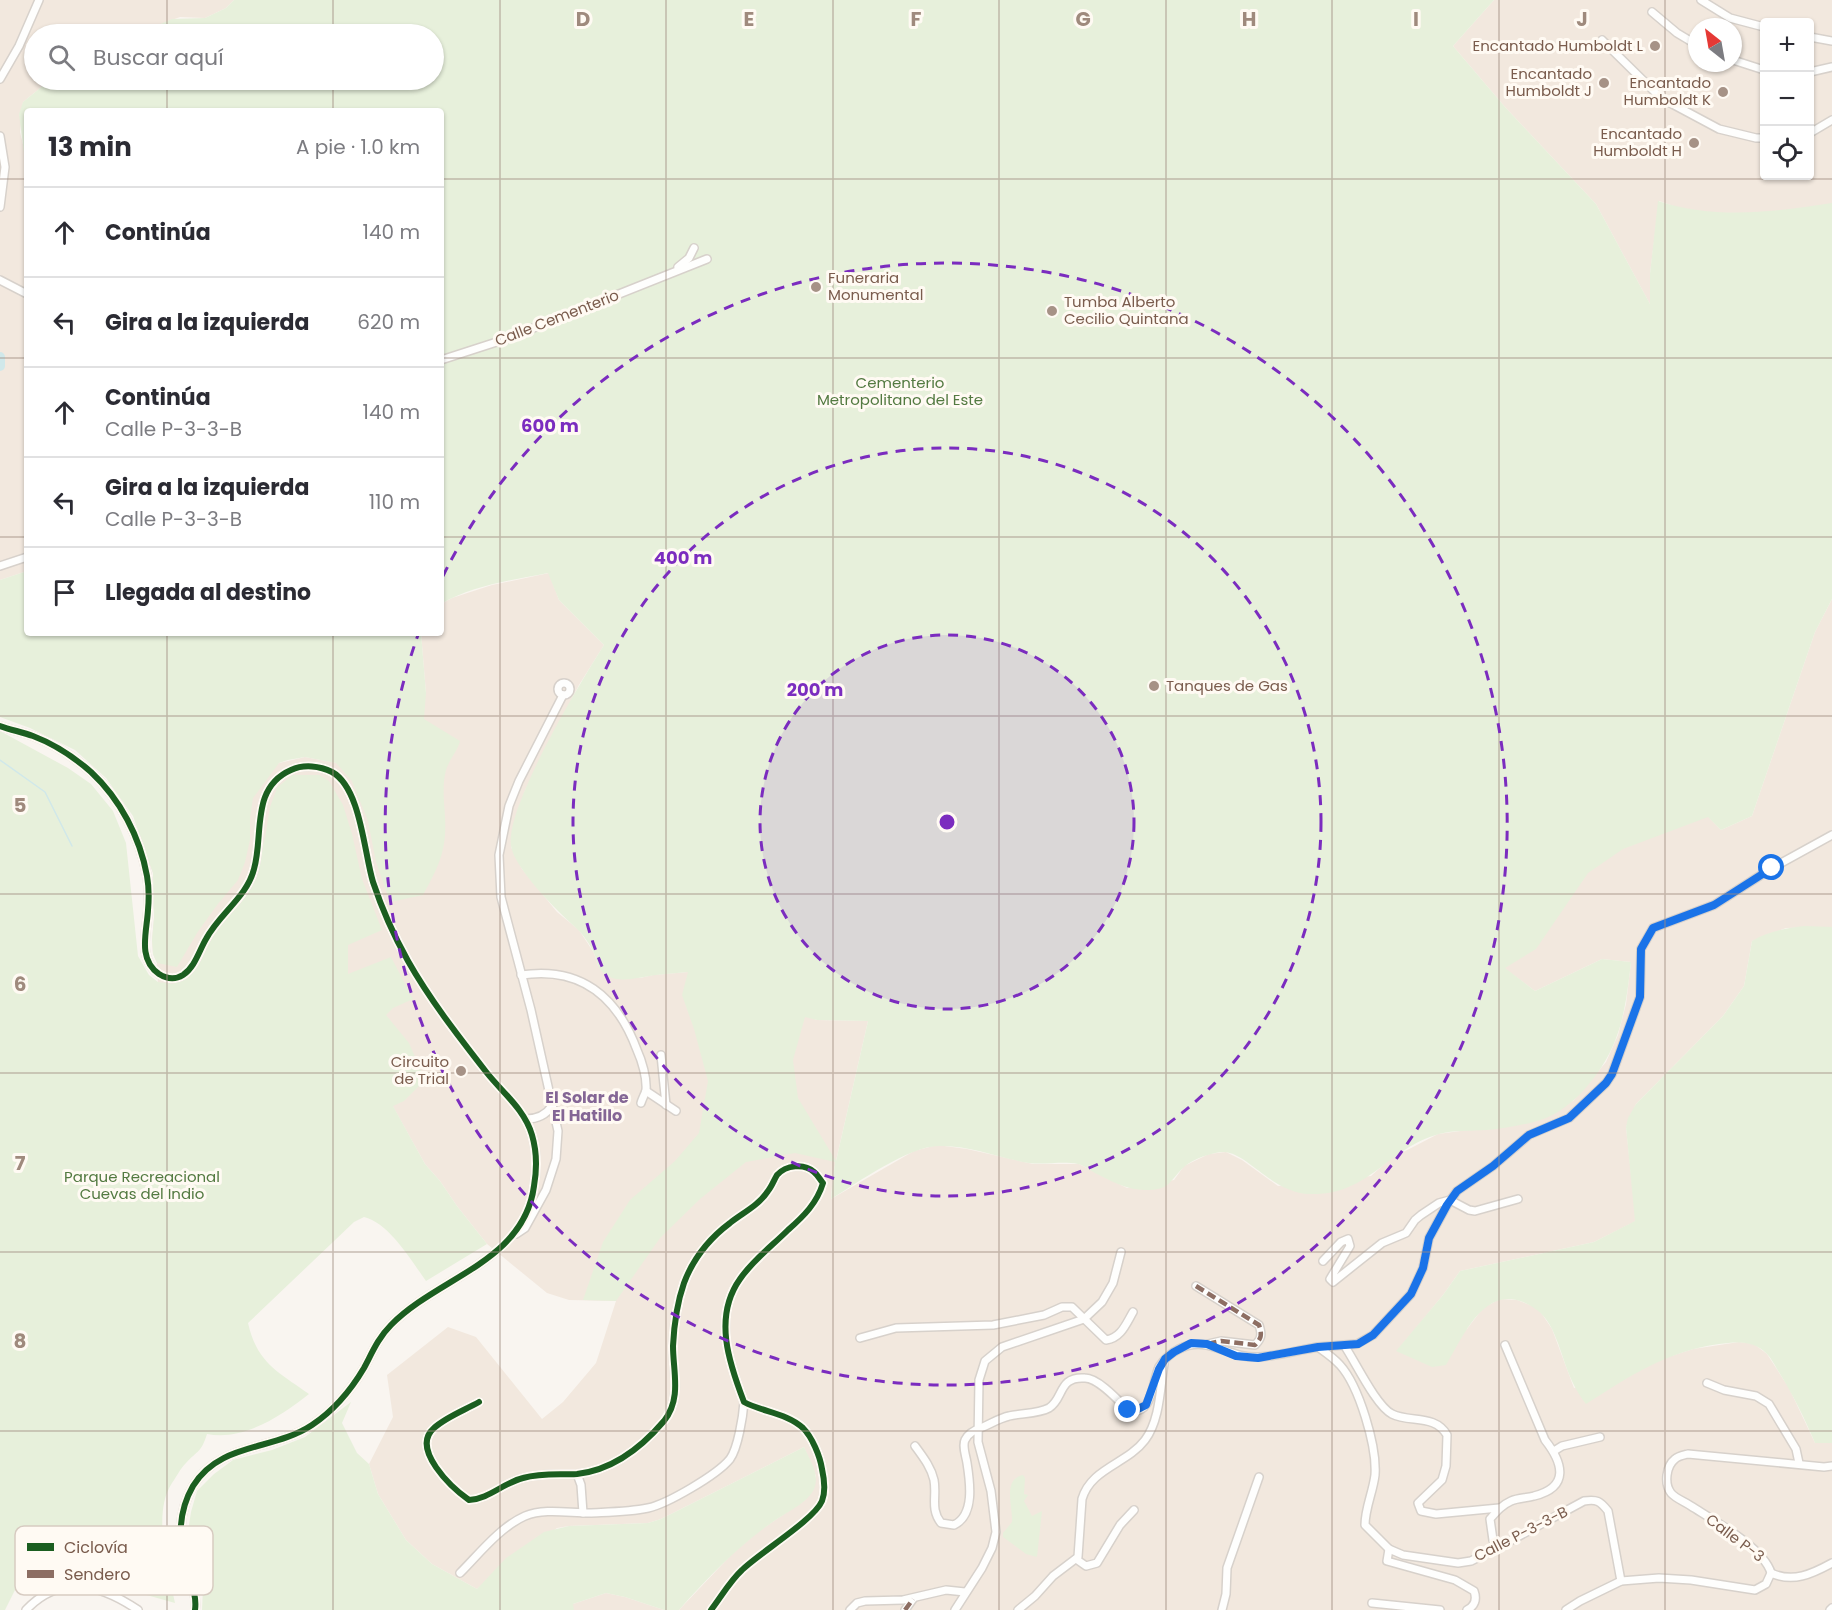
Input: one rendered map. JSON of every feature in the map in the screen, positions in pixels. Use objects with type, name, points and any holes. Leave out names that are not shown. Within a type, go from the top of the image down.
[{"type":"street","points":[[29,24],[39,0]]},
{"type":"street","points":[[1701,0],[1730,18],[1760,26]]},
{"type":"street","points":[[1652,12],[1688,40]]},
{"type":"street","points":[[0,79],[24,34]]},
{"type":"street","points":[[1814,38],[1832,41]]},
{"type":"street","points":[[1602,39],[1661,98],[1719,129],[1760,138]]},
{"type":"street","points":[[1742,63],[1760,69]]},
{"type":"street","points":[[1814,71],[1832,67]]},
{"type":"street","points":[[1814,130],[1832,120]]},
{"type":"street","points":[[0,136],[5,167],[0,207]]},
{"type":"street","name":"Calle Cementerio","points":[[671,272],[689,258],[694,248]]},
{"type":"street","name":"Calle Cementerio","points":[[444,359],[506,339],[707,259]]},
{"type":"street","points":[[0,280],[24,292]]},
{"type":"street","points":[[0,566],[24,558]]},
{"type":"street","points":[[180,1526],[188,1496],[200,1476],[212,1464],[227,1455],[285,1439],[319,1419],[353,1384],[377,1341],[395,1320],[488,1258],[525,1228],[538,1208],[552,1172],[558,1144],[558,1131],[501,897],[499,855],[509,806],[519,781],[563,695]]},
{"type":"street","points":[[0,726],[40,740],[71,756],[96,777],[114,798],[128,821],[142,853],[146,870],[149,900],[144,943],[147,957],[153,969],[169,978],[180,976],[191,968],[211,929],[244,890],[251,878],[257,855],[260,812],[273,784],[289,771],[307,766],[322,768],[338,775],[351,794],[373,882],[408,961],[435,1004],[526,1119],[533,1139],[536,1178],[531,1203],[512,1237]]},
{"type":"street","points":[[1207,1344],[1236,1356],[1258,1358],[1318,1347],[1358,1344],[1373,1335],[1411,1294],[1423,1268],[1429,1238],[1457,1191],[1493,1166],[1529,1135],[1569,1118],[1606,1083],[1612,1074],[1640,997],[1641,949],[1653,928],[1714,905],[1772,868],[1832,835]]},
{"type":"street","points":[[521,975],[538,972],[558,973],[577,979],[612,1005],[626,1024],[643,1068],[646,1090],[641,1103]]},
{"type":"street","points":[[661,1054],[666,1105]]},
{"type":"street","points":[[646,1090],[676,1111]]},
{"type":"street","points":[[526,1119],[535,1119],[544,1115],[552,1106]]},
{"type":"street","points":[[460,1573],[504,1530],[525,1516],[543,1513],[583,1513],[649,1508],[702,1481],[730,1458],[741,1425],[744,1402],[729,1364],[725,1317],[738,1280],[755,1260],[801,1219],[819,1198],[823,1183],[814,1172],[801,1166],[786,1168],[777,1176],[764,1197],[751,1210],[731,1222],[707,1243],[693,1262],[677,1308],[673,1347],[677,1381],[674,1403],[666,1419],[634,1452],[597,1470],[577,1474],[535,1474],[511,1481],[481,1499],[469,1500],[436,1468],[428,1452],[426,1439],[433,1429],[479,1402]]},
{"type":"street","points":[[1323,1261],[1341,1242],[1348,1239],[1350,1246],[1330,1279],[1333,1282],[1382,1243],[1406,1233],[1414,1220],[1439,1203],[1450,1200],[1469,1210],[1475,1210],[1518,1199]]},
{"type":"street","points":[[955,1610],[982,1568],[992,1548],[996,1532],[991,1491],[978,1442],[979,1380],[985,1360],[990,1354],[1020,1339],[1084,1319],[1102,1302],[1113,1283],[1121,1252]]},
{"type":"street","points":[[915,1446],[933,1475],[937,1518],[941,1523],[954,1525],[965,1516],[969,1498],[969,1475],[964,1445],[966,1438],[979,1429],[1003,1418],[1047,1409],[1053,1404],[1062,1387],[1073,1379],[1087,1378],[1098,1382],[1128,1410],[1134,1411],[1149,1402],[1159,1369],[1165,1359],[1174,1352],[1191,1343],[1207,1344],[1221,1341],[1255,1345],[1261,1339],[1262,1332],[1259,1325],[1196,1286]]},
{"type":"street","points":[[860,1338],[896,1328],[993,1325],[1044,1315],[1062,1307],[1072,1307],[1106,1340],[1119,1335],[1133,1312]]},
{"type":"street","points":[[1344,1345],[1387,1412],[1395,1416],[1439,1425],[1448,1435],[1446,1466],[1442,1480],[1418,1503],[1421,1511],[1436,1514],[1499,1508],[1514,1500],[1546,1492],[1559,1480],[1561,1468],[1554,1451],[1545,1440],[1505,1345]]},
{"type":"street","name":"Calle P-3-3-B","points":[[1318,1347],[1340,1365],[1366,1417],[1372,1440],[1375,1474],[1365,1526],[1389,1549],[1403,1555],[1458,1563],[1471,1561],[1584,1501],[1594,1500],[1601,1502],[1608,1511],[1622,1581]]},
{"type":"street","points":[[1018,1610],[1080,1553],[1084,1490],[1102,1471],[1135,1451],[1151,1430],[1165,1359]]},
{"type":"street","points":[[1707,1383],[1724,1390],[1756,1396],[1769,1404],[1796,1449],[1799,1463]]},
{"type":"street","points":[[711,1610],[742,1570],[810,1515],[823,1499],[824,1479],[821,1461],[804,1428],[790,1419],[744,1402]]},
{"type":"street","points":[[1554,1451],[1562,1446],[1600,1437]]},
{"type":"street","name":"Calle P-3","points":[[1566,1610],[1580,1600],[1622,1581],[1659,1578],[1691,1580],[1755,1590],[1766,1584],[1771,1574],[1762,1556],[1724,1527],[1671,1493],[1667,1483],[1668,1469],[1676,1458],[1688,1454],[1832,1466]]},
{"type":"street","points":[[577,1474],[581,1485],[583,1513]]},
{"type":"street","points":[[1222,1610],[1226,1594],[1227,1568],[1259,1477]]},
{"type":"street","points":[[1497,1548],[1493,1540],[1490,1519],[1499,1508]]},
{"type":"street","points":[[1076,1559],[1086,1566],[1097,1563],[1120,1525],[1134,1510]]},
{"type":"street","points":[[1389,1549],[1387,1561],[1455,1580],[1474,1591],[1476,1601],[1472,1608],[1467,1610]]},
{"type":"street","points":[[1771,1574],[1783,1578],[1799,1578],[1832,1563]]},
{"type":"street","points":[[850,1610],[865,1601],[913,1599],[946,1590],[965,1592]]},
{"type":"street","points":[[26,1610],[34,1602],[47,1595]]},
{"type":"street","points":[[112,1595],[138,1610]]},
{"type":"street","points":[[195,1610],[196,1595]]},
{"type":"street","points":[[905,1610],[913,1599]]},
{"type":"street","points":[[1372,1603],[1440,1610]]},
{"type":"shaded area","points":[[0,0],[234,0],[226,8],[205,18],[180,17],[161,24],[24,24],[24,90],[38,90],[23,102],[20,132],[24,149],[24,572],[0,580]]},
{"type":"shaded area","points":[[1494,0],[1832,0],[1832,237],[1679,208],[1659,201],[1650,274],[1651,306],[1596,204],[1505,107],[1453,46]]},
{"type":"shaded area","points":[[549,573],[559,600],[604,645],[579,685],[526,788],[517,813],[511,847],[522,869],[557,912],[579,930],[594,953],[598,966],[640,978],[688,972],[817,1020],[868,1021],[833,1174],[831,1199],[914,1151],[937,1145],[967,1149],[1033,1164],[1079,1164],[1127,1188],[1174,1180],[1184,1166],[1209,1154],[1226,1152],[1242,1160],[1278,1186],[1371,1176],[1390,1159],[1438,1134],[1487,1130],[1573,1101],[1606,1062],[1618,1035],[1626,1004],[1631,962],[1602,959],[1535,991],[1504,968],[1489,849],[1697,805],[1721,830],[1752,816],[1815,632],[1832,599],[1832,927],[1786,928],[1752,941],[1744,986],[1723,1016],[1636,1104],[1626,1127],[1636,1221],[1594,1242],[1460,1271],[1397,1351],[1467,1329],[1483,1308],[1500,1299],[1517,1300],[1538,1308],[1552,1329],[1574,1388],[1637,1371],[1665,1358],[1693,1349],[1739,1342],[1754,1344],[1767,1354],[1789,1388],[1815,1443],[1832,1443],[1832,1610],[679,1610],[733,1553],[759,1531],[805,1500],[816,1476],[804,1447],[661,1519],[648,1523],[557,1528],[477,1589],[432,1564],[406,1540],[378,1494],[369,1464],[393,1417],[387,1375],[448,1327],[476,1337],[542,1419],[563,1402],[596,1363],[616,1301],[569,1300],[547,1293],[487,1244],[425,1164],[386,1094],[159,1008],[157,963],[153,954],[152,940],[153,873],[139,838],[279,763],[305,757],[337,763],[426,693],[421,636],[444,636],[444,602],[492,585]]},
{"type":"shaded area","points":[[606,1593],[664,1610],[564,1610],[564,1607]]},
{"type":"green space","name":"Cementerio Metropolitano del Este","points":[[234,0],[1494,0],[1453,46],[1505,107],[1596,204],[1650,304],[1650,274],[1658,201],[1702,211],[1723,212],[1767,211],[1832,203],[1832,599],[1815,632],[1752,816],[1721,830],[1708,817],[1623,849],[1588,873],[1536,949],[1505,968],[1535,991],[1602,959],[1631,962],[1619,1031],[1595,1076],[1571,1102],[1545,1118],[1503,1128],[1439,1134],[1405,1150],[1363,1180],[1330,1193],[1296,1192],[1272,1181],[1233,1154],[1224,1152],[1192,1161],[1165,1187],[1145,1190],[1119,1184],[1078,1164],[1029,1163],[973,1150],[939,1146],[913,1152],[898,1159],[831,1199],[835,1162],[795,1153],[746,1162],[700,1199],[660,1238],[616,1301],[583,1300],[603,1242],[630,1200],[675,1161],[699,1133],[708,1081],[682,995],[688,972],[624,980],[609,977],[603,973],[586,939],[528,877],[511,846],[512,828],[532,775],[563,714],[604,645],[559,600],[548,573],[480,588],[444,602],[444,108],[24,108],[24,153],[19,114],[23,102],[38,90],[444,90],[444,24],[160,24],[172,19],[205,18],[226,8]],"holes":[[[805,1017],[817,1020],[868,1021],[836,1161],[798,1098],[793,1060]]]},
{"type":"green space","points":[[24,572],[24,636],[421,636],[426,693],[424,719],[460,741],[447,766],[445,775],[443,848],[438,866],[423,895],[390,902],[376,862],[368,821],[352,781],[336,763],[305,757],[288,760],[279,763],[253,798],[250,840],[238,880],[197,933],[177,967],[157,963],[153,954],[152,940],[153,873],[133,816],[106,778],[75,750],[30,728],[0,717],[0,580]]},
{"type":"green space","name":"Parque Recreacional Cuevas del Indio","points":[[0,731],[68,768],[91,784],[113,811],[126,843],[138,956],[149,975],[158,982],[173,984],[188,976],[220,924],[241,903],[255,877],[270,807],[277,788],[292,775],[319,775],[329,781],[343,805],[362,879],[382,930],[348,945],[348,974],[391,957],[413,999],[393,1008],[386,1015],[409,1043],[425,1080],[404,1101],[393,1106],[425,1164],[487,1244],[426,1281],[391,1234],[364,1217],[354,1222],[248,1323],[252,1337],[263,1357],[278,1372],[309,1394],[286,1411],[261,1425],[235,1434],[207,1434],[201,1448],[184,1465],[166,1495],[162,1526],[15,1526],[15,1590],[5,1610],[0,1610]]},
{"type":"green space","points":[[1805,926],[1832,927],[1832,1443],[1815,1443],[1793,1396],[1771,1359],[1762,1349],[1750,1344],[1719,1344],[1682,1352],[1650,1366],[1586,1404],[1570,1376],[1549,1324],[1540,1312],[1523,1302],[1509,1299],[1496,1301],[1486,1308],[1467,1329],[1446,1365],[1432,1367],[1396,1351],[1460,1271],[1594,1242],[1635,1221],[1626,1127],[1636,1104],[1723,1016],[1744,986],[1752,941],[1778,930]]},
{"type":"green space","points":[[351,1402],[342,1423],[357,1453],[369,1464],[378,1494],[406,1540],[432,1564],[477,1589],[506,1558],[544,1532],[569,1526],[648,1523],[661,1519],[804,1447],[813,1466],[816,1481],[813,1491],[804,1501],[763,1529],[738,1550],[679,1610],[664,1610],[606,1593],[573,1604],[574,1610],[202,1610],[203,1595],[213,1595],[213,1526],[189,1526],[197,1491],[233,1460],[272,1450],[305,1437]]},
{"type":"green space","points":[[1023,1475],[1025,1478],[1024,1494],[1028,1495],[1024,1501],[1032,1516],[1042,1511],[1037,1557],[1026,1554],[1003,1537],[1003,1533],[1012,1522],[1011,1488],[1013,1482]]},
{"type":"green space","name":"Parque Recreacional Cuevas del Indio","points":[[147,1595],[173,1595],[175,1603]]},
{"type":"waterway","points":[[0,357],[0,366]]},
{"type":"waterway","points":[[0,760],[45,792],[72,846]]},
{"type":"marked path","points":[[1196,1286],[1259,1325],[1261,1331],[1261,1336],[1255,1345],[1221,1341],[1207,1344]]},
{"type":"marked path","points":[[905,1610],[913,1599]]},
{"type":"cycle path","points":[[0,726],[41,739],[71,756],[91,772],[120,806],[134,833],[147,876],[149,902],[145,944],[148,961],[159,974],[171,978],[177,978],[191,968],[212,930],[239,897],[250,879],[257,856],[261,814],[269,788],[278,778],[296,768],[312,766],[332,772],[342,780],[355,806],[373,882],[408,961],[456,1032],[519,1110],[529,1126],[534,1141],[536,1154],[534,1186],[527,1212],[514,1233],[497,1251],[410,1308],[391,1325],[341,1400],[320,1419],[297,1433],[232,1454],[204,1472],[188,1496],[181,1526]]},
{"type":"cycle path","points":[[479,1402],[444,1420],[434,1428],[428,1437],[427,1446],[436,1467],[453,1487],[469,1500],[483,1497],[523,1478],[536,1475],[590,1472],[614,1463],[636,1449],[664,1421],[673,1403],[675,1394],[673,1346],[676,1314],[684,1283],[697,1257],[723,1229],[760,1201],[777,1175],[785,1169],[800,1166],[815,1173],[823,1183],[814,1203],[745,1272],[732,1294],[725,1324],[729,1356],[744,1402],[790,1419],[803,1428],[815,1447],[821,1464],[823,1497],[817,1509],[798,1527],[738,1574],[711,1610]]},
{"type":"cycle path","points":[[194,1595],[195,1610]]},
{"type":"place","name":"Encantado Humboldt L","points":[[1655,46]]},
{"type":"place","name":"Encantado Humboldt J","points":[[1604,83]]},
{"type":"place","name":"Encantado Humboldt K","points":[[1723,92]]},
{"type":"place","name":"Encantado Humboldt H","points":[[1694,143]]},
{"type":"place","name":"Funeraria Monumental","points":[[816,287]]},
{"type":"place","name":"Tumba Alberto Cecilio Quintana","points":[[1052,311]]},
{"type":"place","name":"Tanques de Gas","points":[[1154,686]]},
{"type":"place","name":"Circuito de Trial","points":[[461,1071]]},
{"type":"district","name":"El Solar de El Hatillo","points":[[587,1106]]},
{"type":"route","points":[[1128,1410],[1140,1409],[1149,1402],[1159,1369],[1165,1359],[1191,1343],[1207,1344],[1236,1356],[1258,1358],[1318,1347],[1358,1344],[1373,1335],[1411,1294],[1423,1268],[1429,1238],[1457,1191],[1493,1166],[1529,1135],[1560,1124],[1569,1118],[1606,1083],[1612,1074],[1640,997],[1641,949],[1653,928],[1714,905],[1772,868]]}]
